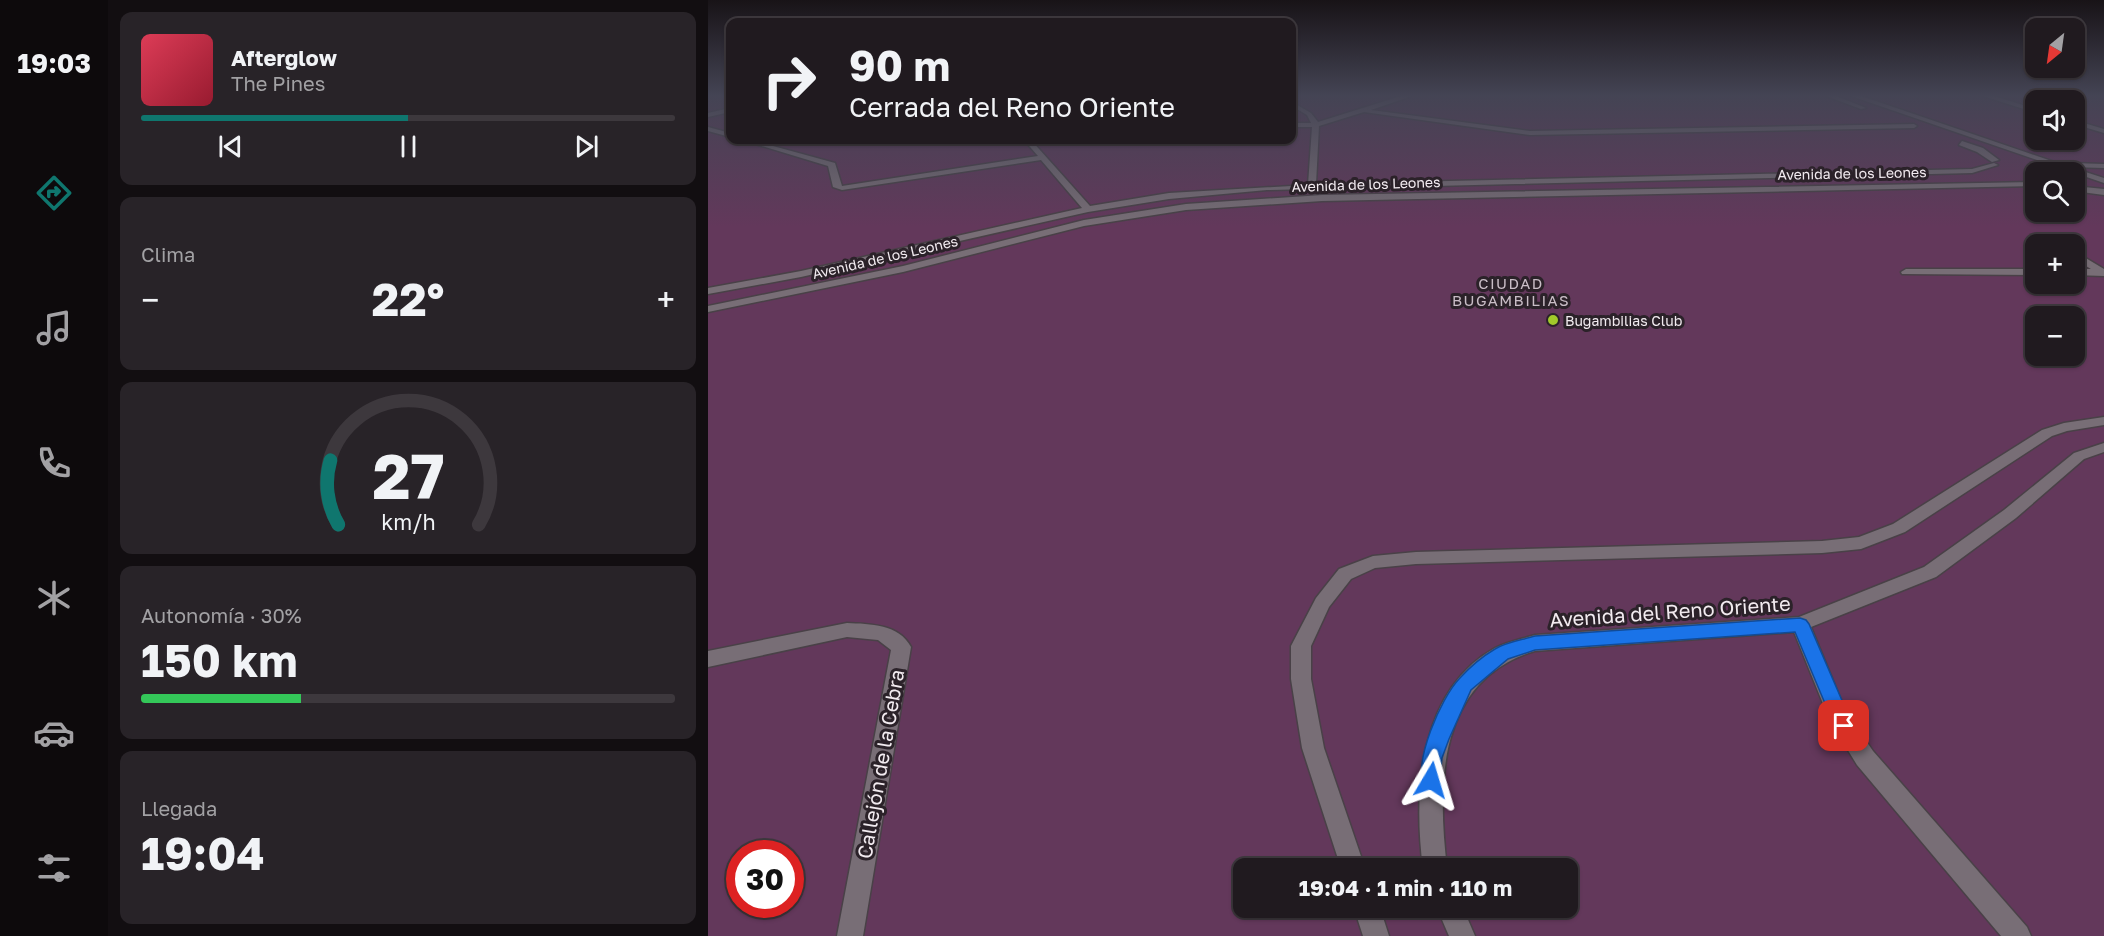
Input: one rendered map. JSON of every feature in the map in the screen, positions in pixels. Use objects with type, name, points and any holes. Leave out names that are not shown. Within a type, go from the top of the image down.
[{"type":"street","points":[[1312,187],[1315,140]]},
{"type":"street","points":[[1983,140],[2104,181]]},
{"type":"street","points":[[1958,142],[1980,150],[1997,165]]},
{"type":"street","points":[[759,144],[832,165],[837,187],[842,188],[1043,157]]},
{"type":"street","points":[[1032,144],[1088,209]]},
{"type":"street","name":"Avenida de los Leones","points":[[708,291],[820,270],[1088,209],[1169,196],[1312,187],[1972,171],[2014,158],[2104,166]]},
{"type":"street","points":[[2012,176],[2025,180]]},
{"type":"street","name":"Avenida de los Leones","points":[[708,309],[903,269],[1084,222],[1241,202],[2025,183]]},
{"type":"street","points":[[2085,190],[2104,193]]},
{"type":"street","points":[[2085,261],[2103,273]]},
{"type":"street","points":[[820,270],[820,286]]},
{"type":"street","points":[[1906,272],[2025,272]]},
{"type":"street","points":[[2085,272],[2103,273]]},
{"type":"street","points":[[1350,858],[1312,748],[1301,679],[1300,646],[1322,603],[1339,580],[1358,567],[1373,562],[1428,558],[1822,547],[1861,543],[1899,528],[2047,433],[2064,426],[2104,421]]},
{"type":"street","name":"Avenida del Reno Oriente","points":[[1434,858],[1430,824],[1432,758],[1446,719],[1465,685],[1502,654],[1535,643],[1800,624],[1930,572],[2010,514],[2079,456],[2104,447]]},
{"type":"street","points":[[1800,624],[1838,715],[1864,758],[2018,936]]},
{"type":"street","name":"Callejón de la Cebra","points":[[708,659],[847,630],[882,633],[901,647],[850,936]]},
{"type":"street","points":[[1370,918],[1376,936]]},
{"type":"street","points":[[1454,918],[1462,936]]},
{"type":"shaded area","points":[[708,140],[726,140],[726,144],[1296,144],[1296,140],[2025,140],[2025,150],[2085,150],[2085,140],[2104,140],[2104,936],[708,936]]},
{"type":"place","name":"Bugambilias Club","points":[[1553,320]]},
{"type":"district","name":"CIUDAD BUGAMBILIAS","points":[[1511,292]]},
{"type":"route","points":[[1431,780],[1432,758],[1446,719],[1465,685],[1502,654],[1535,643],[1800,624],[1844,726]]}]
